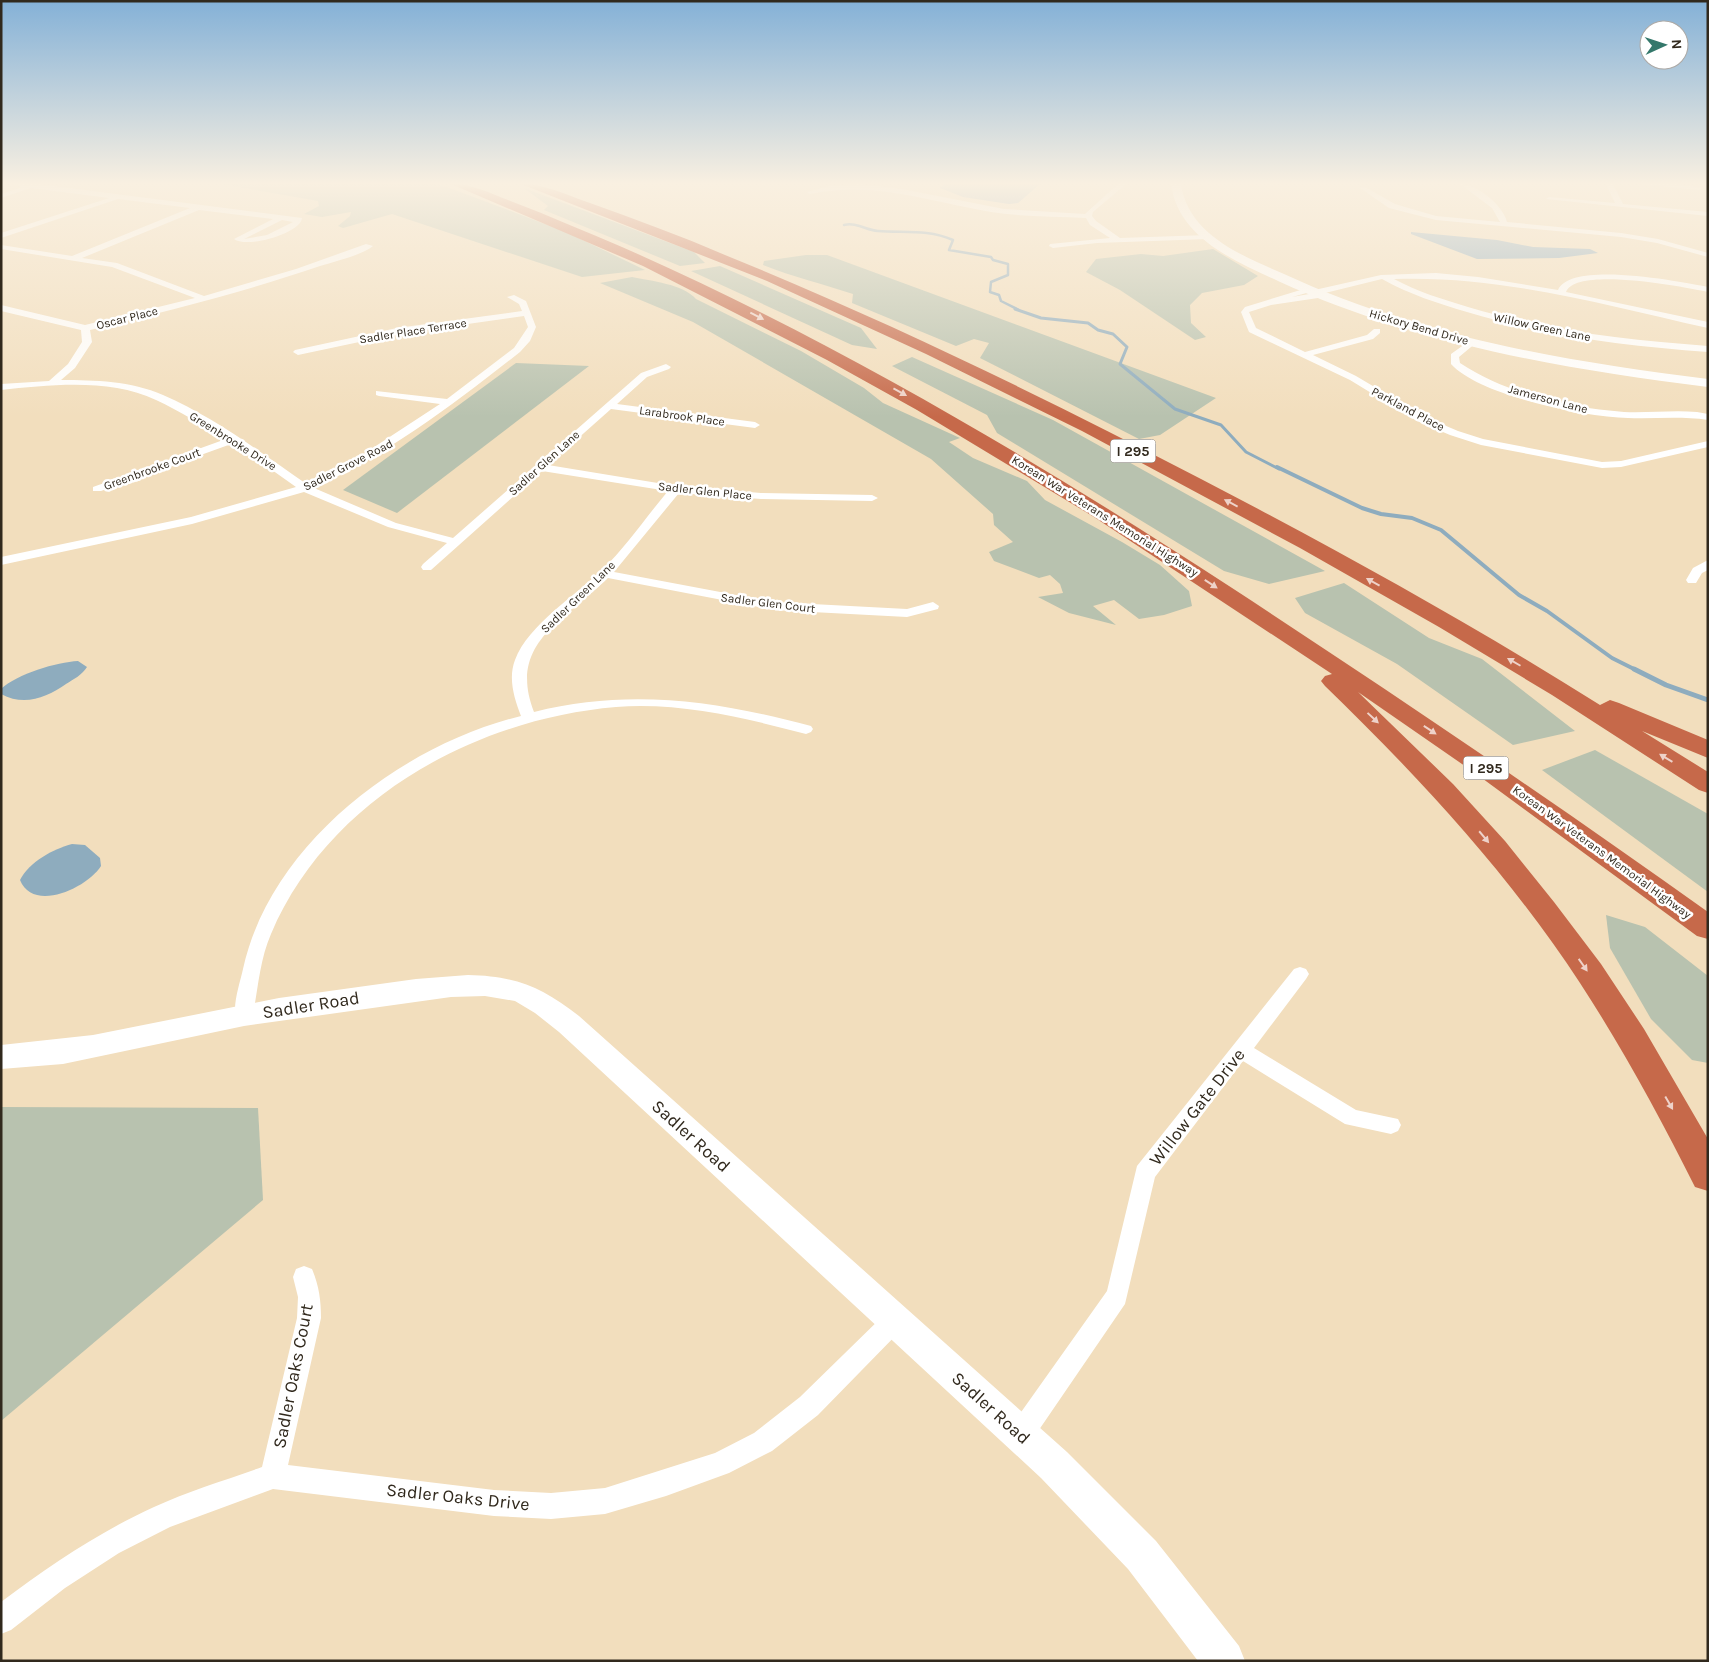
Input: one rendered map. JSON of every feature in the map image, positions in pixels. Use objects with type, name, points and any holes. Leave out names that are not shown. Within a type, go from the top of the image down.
[{"type":"highway","name":"Korean War Veterans Memorial Highway","points":[[643,262],[752,313],[846,362],[1030,468],[1259,615],[1449,742],[1708,928]]},
{"type":"highway","name":"I 295","points":[[732,262],[877,324],[996,381],[1235,505],[1539,677],[1708,784]]},
{"type":"highway","points":[[1259,615],[1385,729],[1440,786],[1512,870],[1599,989],[1640,1052],[1708,1174]]},
{"type":"highway","points":[[1539,677],[1708,750]]},
{"type":"street","points":[[94,262],[114,265],[205,299]]},
{"type":"street","name":"Oscar Place","points":[[85,328],[205,299],[329,262]]},
{"type":"street","name":"Hickory Bend Drive","points":[[1247,262],[1313,293],[1391,320],[1472,342],[1560,361],[1708,383]]},
{"type":"street","name":"Parkland Place","points":[[1708,325],[1561,293],[1458,276],[1408,274],[1384,277],[1270,303],[1248,309],[1245,312],[1248,324],[1260,334],[1353,378],[1421,419],[1481,442],[1602,465],[1621,464],[1708,444]]},
{"type":"street","name":"Willow Green Lane","points":[[1384,277],[1413,293],[1496,318],[1588,338],[1708,349]]},
{"type":"street","points":[[1561,293],[1564,286],[1569,283],[1608,277],[1650,279],[1708,290]]},
{"type":"street","points":[[511,297],[523,303],[528,314]]},
{"type":"street","points":[[1,308],[85,328],[87,342],[77,359],[52,383]]},
{"type":"street","name":"Sadler Place Terrace","points":[[298,352],[397,331],[528,314]]},
{"type":"street","name":"Sadler Grove Road","points":[[1,561],[199,519],[305,488],[360,461],[403,436],[521,346],[532,327],[528,314]]},
{"type":"street","points":[[1303,355],[1370,336],[1377,331]]},
{"type":"street","name":"Jamerson Lane","points":[[1472,342],[1454,356],[1456,364],[1485,381],[1521,394],[1568,407],[1599,412],[1627,415],[1675,413],[1708,417]]},
{"type":"street","name":"Sadler Glen Lane","points":[[427,567],[644,375],[666,366]]},
{"type":"street","name":"Greenbrooke Drive","points":[[1,387],[52,383],[95,383],[132,388],[146,392],[159,397],[235,439],[305,488],[392,525],[455,542]]},
{"type":"street","points":[[379,393],[449,402]]},
{"type":"street","name":"Larabrook Place","points":[[608,406],[755,426]]},
{"type":"street","name":"Greenbrooke Court","points":[[97,489],[235,439]]},
{"type":"street","name":"Sadler Glen Place","points":[[539,467],[676,489],[761,496],[872,498]]},
{"type":"street","name":"Sadler Green Lane","points":[[529,718],[518,680],[522,658],[542,631],[604,574],[676,489]]},
{"type":"street","points":[[1692,580],[1697,571],[1708,564]]},
{"type":"street","name":"Sadler Glen Court","points":[[604,574],[774,606],[907,613],[933,606]]},
{"type":"street","points":[[244,1015],[254,956],[263,932],[287,885],[317,846],[348,814],[379,788],[452,746],[529,718],[616,703],[699,706],[746,713],[806,729]]},
{"type":"street","name":"Willow Gate Drive","points":[[1021,1434],[1117,1296],[1145,1173],[1300,974]]},
{"type":"street","name":"Sadler Road","points":[[1,1057],[34,1056],[86,1049],[244,1015],[406,991],[466,986],[501,988],[532,997],[569,1024],[1021,1434],[1142,1555],[1224,1661]]},
{"type":"street","points":[[1241,1050],[1352,1118],[1391,1125]]},
{"type":"street","name":"Sadler Oaks Court","points":[[273,1476],[309,1318],[310,1297],[304,1277]]},
{"type":"street","name":"Sadler Oaks Drive","points":[[1,1620],[55,1578],[110,1544],[163,1516],[273,1476],[494,1503],[551,1506],[605,1501],[720,1464],[763,1442],[809,1406],[895,1320]]},
{"type":"green space","points":[[535,262],[627,262],[645,270],[582,277]]},
{"type":"green space","points":[[669,262],[705,263],[680,266]]},
{"type":"green space","points":[[764,262],[845,262],[1216,398],[1160,435],[1139,439],[980,358],[989,343],[974,339],[956,346],[852,303],[853,294],[763,265]]},
{"type":"green space","points":[[1094,262],[1234,262],[1258,276],[1244,285],[1202,293],[1190,305],[1191,323],[1206,337],[1195,340],[1120,290],[1086,272]]},
{"type":"green space","points":[[720,266],[861,328],[877,349],[852,345],[691,271]]},
{"type":"green space","points":[[632,277],[666,284],[683,290],[696,299],[801,351],[864,388],[883,403],[960,438],[949,442],[973,458],[1027,481],[1045,500],[1160,565],[1189,591],[1192,606],[1164,615],[1139,619],[1114,600],[1093,606],[1116,625],[1069,613],[1038,597],[1063,593],[1060,584],[1050,575],[1039,578],[994,561],[989,552],[1013,542],[994,525],[993,514],[931,459],[693,322],[600,283]]},
{"type":"green space","points":[[912,357],[1053,420],[1325,571],[1269,584],[1224,571],[997,433],[987,415],[892,366]]},
{"type":"green space","points":[[516,363],[589,366],[397,513],[343,490]]},
{"type":"green space","points":[[1344,583],[1429,638],[1482,659],[1575,731],[1513,745],[1397,664],[1305,613],[1295,598]]},
{"type":"green space","points":[[1595,750],[1708,814],[1708,892],[1542,770]]},
{"type":"green space","points":[[1606,915],[1645,927],[1708,976],[1708,1063],[1692,1060],[1651,1019],[1610,948]]},
{"type":"green space","points":[[1,1107],[258,1108],[263,1200],[1,1421]]},
{"type":"water","points":[[78,661],[87,667],[83,672],[51,693],[27,700],[10,698],[1,694],[1,689],[17,678],[49,666]]},
{"type":"water","points":[[72,844],[85,845],[100,858],[101,866],[94,874],[73,889],[60,894],[36,895],[27,890],[20,880],[29,867],[42,857]]},
{"type":"waterway","points":[[999,262],[1008,264],[1008,275],[991,282],[990,292],[999,295],[1001,301],[1019,310]]},
{"type":"waterway","points":[[1015,309],[1041,318],[1088,323],[1098,330],[1113,334],[1127,347],[1120,364],[1175,409],[1221,425],[1246,452],[1279,469]]},
{"type":"waterway","points":[[1277,467],[1362,508],[1381,514],[1412,518],[1441,530],[1519,595],[1547,611],[1612,658],[1666,685],[1708,700]]}]
